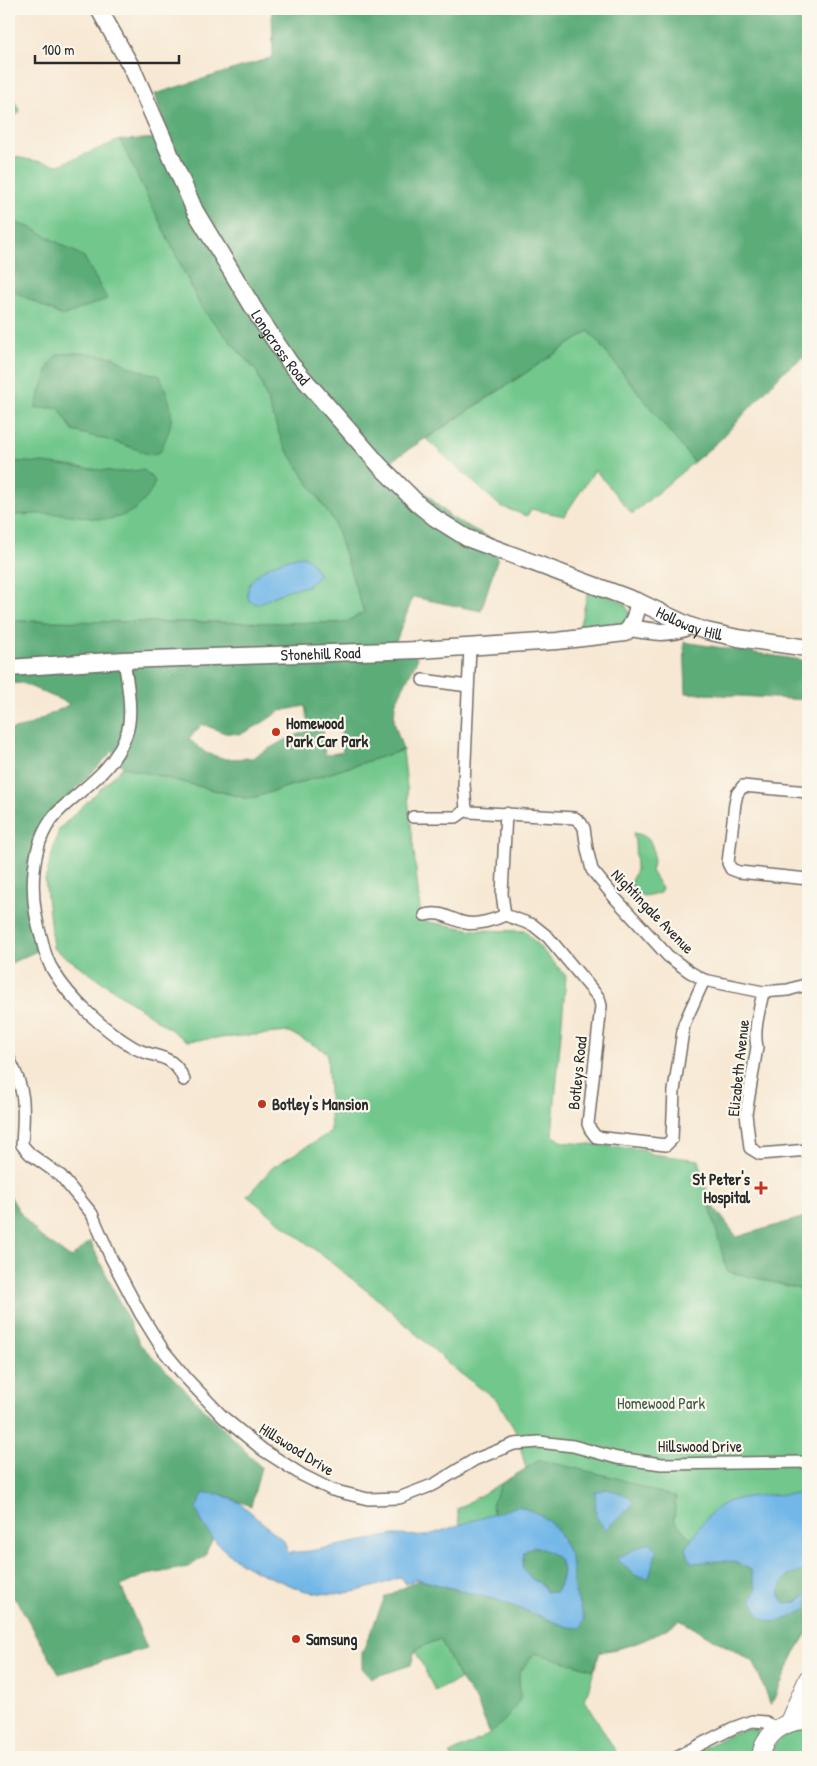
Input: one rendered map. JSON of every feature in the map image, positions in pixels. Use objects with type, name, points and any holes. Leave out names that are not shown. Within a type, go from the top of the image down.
[{"type":"main road","name":"Longcross Road","points":[[99,9],[133,70],[195,211],[259,318],[290,362],[380,466],[419,505],[435,518],[452,530],[475,542],[578,578]]},
{"type":"main road","name":"Holloway Hill","points":[[578,578],[639,602],[690,626],[706,631],[738,638],[808,648]]},
{"type":"main road","points":[[630,628],[639,602]]},
{"type":"main road","name":"Stonehill Road","points":[[9,668],[124,660],[470,647],[557,641],[625,633],[630,628],[664,633],[690,626]]},
{"type":"main road","points":[[761,1757],[764,1746],[782,1726],[808,1679]]},
{"type":"main road","points":[[782,1726],[808,1720]]},
{"type":"street","points":[[413,817],[456,818],[466,810],[464,784],[470,647]]},
{"type":"street","points":[[124,660],[130,705],[127,733],[116,758],[104,772],[60,809],[45,830],[34,863],[34,902],[42,940],[53,971],[78,1001],[108,1031],[135,1049],[168,1059],[179,1068],[184,1080]]},
{"type":"street","points":[[423,680],[468,686]]},
{"type":"street","points":[[808,792],[743,786],[737,794],[735,803],[728,864],[731,869],[739,872],[808,879]]},
{"type":"street","name":"Nightingale Avenue","points":[[466,810],[470,812],[575,818],[584,828],[592,870],[614,898],[668,956],[704,980],[764,992],[788,990],[808,984]]},
{"type":"street","points":[[425,915],[438,913],[468,924],[505,915],[502,894],[506,813]]},
{"type":"street","name":"Botleys Road","points":[[505,915],[533,925],[548,937],[598,998],[601,1006],[588,1124],[592,1133],[601,1138],[666,1145],[672,1138],[674,1091],[684,1024],[704,980]]},
{"type":"street","name":"Elizabeth Avenue","points":[[764,992],[757,1021],[756,1054],[746,1114],[750,1148],[760,1154],[808,1150]]},
{"type":"street","name":"Hillswood Drive","points":[[9,1059],[20,1081],[25,1103],[22,1145],[30,1154],[61,1176],[92,1214],[115,1266],[140,1313],[163,1350],[223,1418],[263,1450],[309,1479],[332,1490],[368,1499],[399,1498],[435,1484],[474,1460],[514,1444],[539,1442],[573,1446],[617,1458],[662,1464],[808,1462]]},
{"type":"street","points":[[676,1757],[748,1723],[760,1720],[782,1726]]},
{"type":"green space","points":[[272,9],[808,9],[808,354],[783,372],[721,439],[694,462],[589,331],[391,461],[452,518],[502,544],[481,611],[413,597],[395,644],[418,658],[395,704],[394,722],[403,750],[249,799],[123,767],[113,751],[39,827],[27,879],[28,912],[37,951],[9,964],[9,730],[28,726],[70,704],[22,683],[9,684],[9,621],[344,623],[364,612],[334,522],[283,444],[257,372],[202,309],[120,140],[168,138],[155,94],[273,57]],"holes":[[[305,706],[309,730],[281,742],[252,758],[226,759],[206,753],[189,739],[202,724],[225,733],[241,734],[280,711]],[[340,726],[343,752],[325,755],[323,729]]]},
{"type":"green space","points":[[9,91],[20,112],[9,120]]},
{"type":"green space","points":[[120,140],[202,309],[257,372],[283,444],[334,522],[364,612],[345,623],[9,621],[9,156],[59,165]]},
{"type":"green space","points":[[9,221],[32,228],[84,257],[107,299],[62,316],[9,289]]},
{"type":"green space","points":[[589,331],[694,462],[632,514],[595,470],[564,516],[531,509],[527,516],[500,506],[426,439]]},
{"type":"green space","points":[[69,353],[114,357],[127,366],[160,376],[170,406],[171,422],[160,452],[149,455],[121,444],[73,431],[59,408],[35,408],[49,366],[57,355]]},
{"type":"green space","points":[[9,461],[118,472],[144,470],[155,481],[150,493],[135,509],[109,519],[63,514],[9,515]]},
{"type":"green space","points":[[589,588],[624,603],[630,613],[623,627],[578,632]]},
{"type":"green space","points":[[684,642],[808,661],[808,700],[686,693]]},
{"type":"green space","name":"Homewood Park","points":[[403,750],[423,921],[475,930],[525,931],[566,976],[552,1135],[564,1142],[643,1149],[651,1154],[699,1160],[727,1271],[808,1291],[808,1631],[794,1654],[771,1705],[754,1662],[680,1620],[642,1641],[600,1652],[585,1700],[619,1757],[452,1757],[450,1754],[490,1734],[477,1702],[460,1679],[435,1691],[415,1650],[419,1580],[472,1593],[457,1509],[526,1469],[517,1434],[498,1401],[457,1371],[381,1302],[247,1196],[273,1167],[331,1132],[327,1052],[289,1032],[187,1041],[53,948],[45,880],[59,829],[123,767],[249,799]]},
{"type":"green space","points":[[633,833],[640,834],[650,841],[653,852],[651,871],[662,889],[660,893],[644,896],[634,892],[630,884],[636,870]]},
{"type":"green space","points":[[9,1194],[21,1214],[40,1236],[71,1258],[90,1241],[140,1344],[261,1467],[251,1506],[220,1494],[201,1521],[213,1538],[204,1557],[188,1567],[142,1576],[121,1586],[147,1648],[59,1674],[19,1604],[9,1593]]},
{"type":"green space","points":[[708,1199],[737,1237],[808,1216],[808,1291],[727,1271]]},
{"type":"green space","points":[[540,1460],[617,1478],[646,1489],[676,1497],[674,1520],[692,1540],[686,1549],[691,1562],[729,1561],[751,1570],[756,1589],[787,1619],[808,1608],[808,1631],[794,1654],[771,1705],[754,1662],[680,1620],[642,1641],[600,1651],[594,1670],[535,1653],[519,1673],[520,1699],[506,1719],[490,1734],[477,1702],[460,1679],[440,1639],[415,1650],[411,1665],[371,1678],[362,1668],[362,1653],[385,1597],[419,1580],[500,1601],[568,1627],[584,1619],[574,1589],[571,1557],[518,1506],[493,1515],[492,1504],[502,1483]]},
{"type":"green space","points":[[534,1546],[550,1553],[560,1562],[562,1574],[556,1592],[546,1592],[542,1584],[533,1580],[522,1568],[524,1552]]},
{"type":"green space","points":[[795,1571],[808,1572],[808,1595],[797,1602],[784,1603],[779,1593],[782,1581]]},
{"type":"green space","points":[[748,1729],[758,1730],[754,1751],[749,1757],[686,1757],[733,1733]]},
{"type":"green space","points":[[808,1729],[808,1757],[770,1757],[777,1741],[791,1732]]},
{"type":"water","points":[[303,556],[314,566],[318,574],[316,579],[307,586],[288,590],[257,604],[249,601],[248,591],[250,583],[256,575],[274,564]]},
{"type":"water","points":[[607,1489],[626,1495],[634,1502],[630,1508],[605,1530],[596,1516],[595,1492]]},
{"type":"water","points":[[204,1493],[220,1494],[240,1503],[284,1541],[288,1553],[310,1551],[394,1535],[426,1536],[518,1506],[539,1514],[556,1528],[571,1557],[574,1589],[584,1619],[581,1628],[568,1627],[500,1601],[417,1579],[406,1584],[401,1577],[380,1585],[346,1593],[323,1594],[305,1591],[255,1571],[230,1555],[210,1535],[196,1508]],"holes":[[[534,1546],[556,1557],[562,1568],[563,1574],[556,1592],[546,1592],[542,1584],[533,1580],[522,1568],[524,1552]]]},
{"type":"water","points":[[795,1494],[808,1496],[808,1573],[796,1572],[788,1576],[783,1582],[779,1593],[784,1603],[797,1602],[808,1595],[808,1608],[784,1620],[770,1621],[759,1615],[752,1600],[756,1589],[751,1570],[729,1561],[691,1563],[686,1549],[701,1526],[720,1506],[746,1497]]},
{"type":"water","points":[[650,1542],[657,1550],[649,1578],[634,1575],[616,1558]]},
{"type":"place","name":"Homewood Park Car Park","points":[[276,732]]},
{"type":"place","name":"Botley's Mansion","points":[[262,1104]]},
{"type":"place","name":"St Peter's Hospital","points":[[761,1188]]},
{"type":"place","name":"Samsung","points":[[296,1639]]}]
